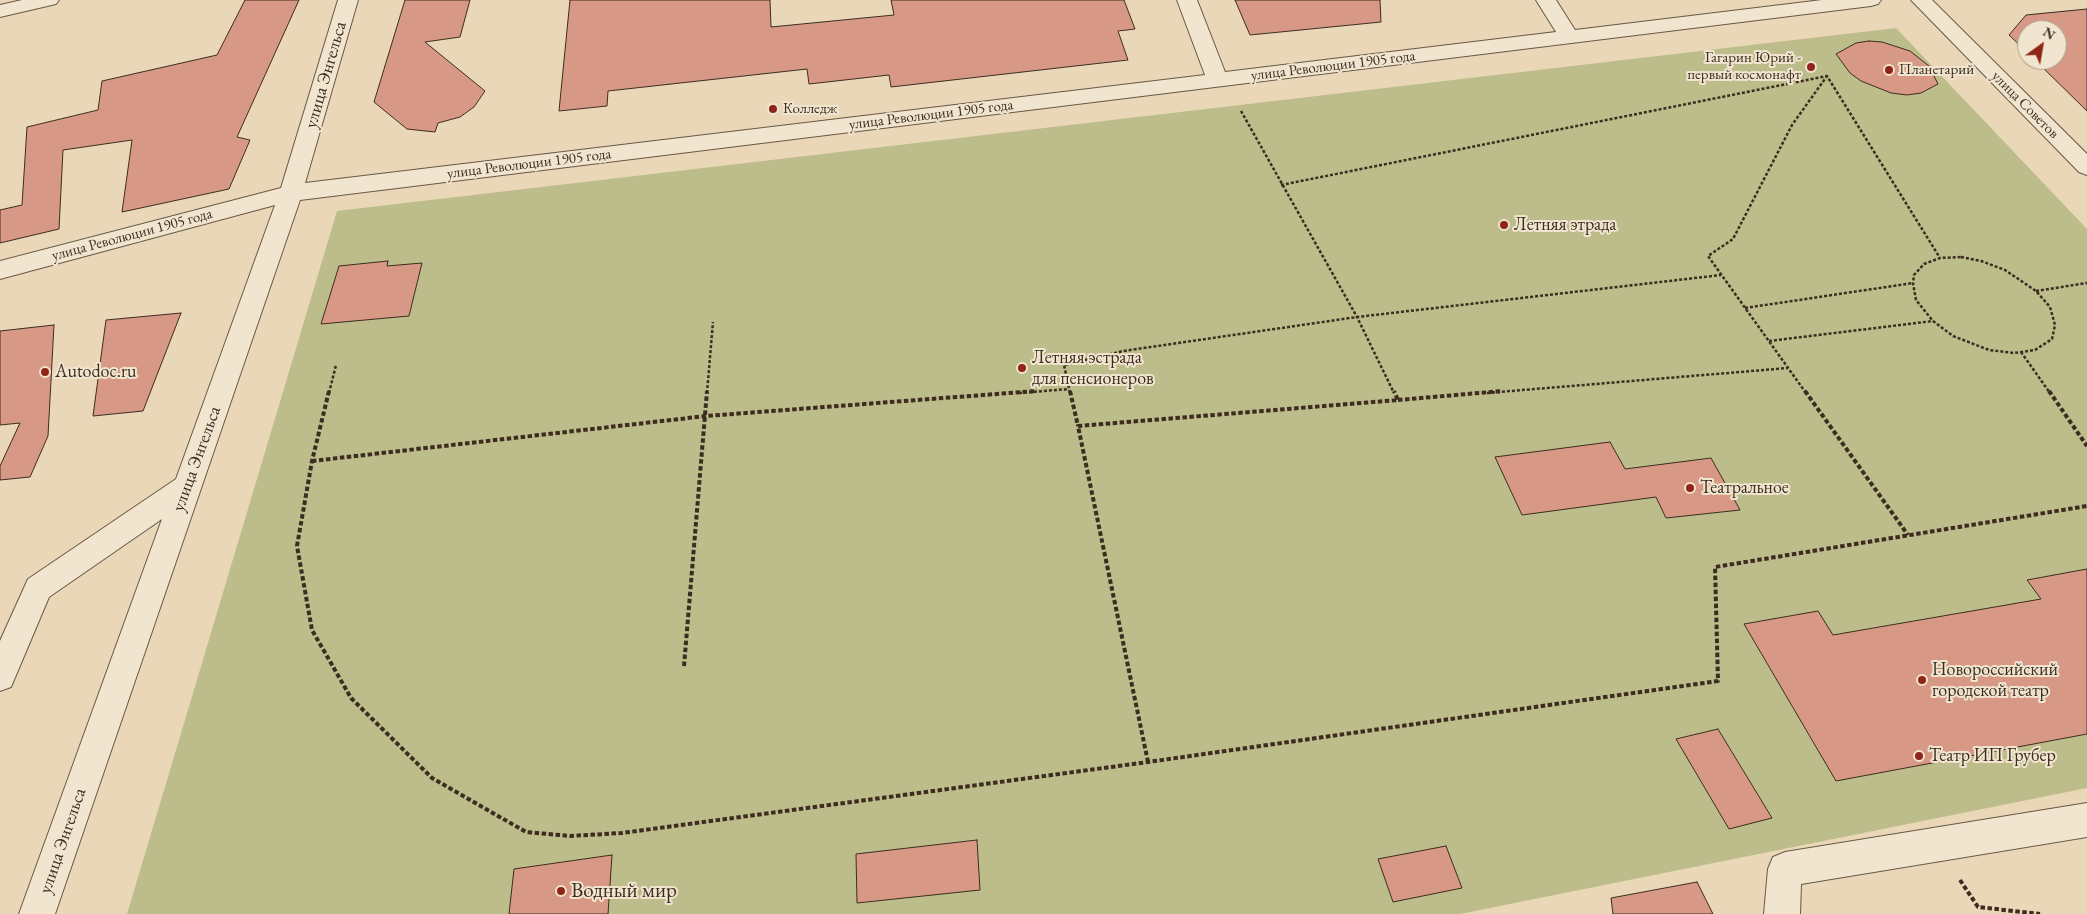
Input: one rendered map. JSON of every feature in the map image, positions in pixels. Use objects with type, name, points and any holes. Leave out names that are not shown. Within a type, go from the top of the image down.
[{"type":"street","points":[[0,10],[48,0]]},
{"type":"street","name":"улица Энгельса","points":[[37,914],[291,193],[348,0]]},
{"type":"street","points":[[1187,0],[1218,80]]},
{"type":"street","points":[[1546,0],[1569,37]]},
{"type":"street","name":"улица Революции 1905 года","points":[[0,270],[291,193],[1871,0]]},
{"type":"street","name":"улица Советов","points":[[1921,0],[2087,167]]},
{"type":"street","points":[[0,677],[38,588],[187,487]]},
{"type":"street","points":[[1782,914],[1785,869],[2087,820]]},
{"type":"path","points":[[1282,185],[1827,76]]},
{"type":"path","points":[[1827,76],[1940,258]]},
{"type":"path","points":[[1827,76],[1792,125],[1733,239],[1708,256],[1908,536]]},
{"type":"path","points":[[1241,111],[1356,317],[1398,400]]},
{"type":"path","points":[[1940,258],[1982,261],[2006,270],[2036,291],[2050,307],[2055,325],[2052,339],[2035,350],[2021,352],[1990,350],[1954,336],[1933,321],[1916,300],[1912,283],[1914,275],[1924,264],[1940,258]]},
{"type":"path","points":[[1148,762],[1064,366],[1123,351],[1356,317],[1721,275]]},
{"type":"path","points":[[1745,308],[1912,283]]},
{"type":"path","points":[[2036,291],[2087,283]]},
{"type":"path","points":[[1768,341],[1933,321]]},
{"type":"path","points":[[684,666],[714,322]]},
{"type":"path","points":[[2021,352],[2087,446]]},
{"type":"path","points":[[336,365],[312,461],[297,546],[312,630],[351,698],[432,778],[526,832],[570,836],[622,833],[1148,762],[1718,681],[1715,567],[2087,506]]},
{"type":"path","points":[[1078,426],[1788,368]]},
{"type":"path","points":[[312,461],[706,416],[1069,389]]},
{"type":"path","points":[[1936,845],[1978,907],[2040,914]]},
{"type":"green space","points":[[1896,28],[2087,229],[2087,788],[1460,914],[127,914],[337,211]]},
{"type":"building","points":[[245,0],[299,0],[237,137],[250,140],[229,189],[122,212],[132,140],[63,150],[59,229],[0,243],[0,210],[22,205],[27,127],[98,110],[102,81],[217,55]]},
{"type":"building","points":[[405,0],[470,0],[460,37],[425,42],[485,91],[474,107],[460,117],[438,123],[435,132],[407,129],[374,102]]},
{"type":"building","points":[[570,0],[770,0],[771,27],[894,15],[891,0],[1124,0],[1135,29],[1118,31],[1128,60],[891,87],[889,75],[809,84],[807,69],[608,91],[607,106],[559,111]]},
{"type":"building","points":[[1235,0],[1380,0],[1381,22],[1250,35]]},
{"type":"building","points":[[2087,9],[2087,111],[2045,70],[2067,70],[2067,20],[2022,20],[2026,15]]},
{"type":"building","points":[[2017,26],[2017,43],[2009,35]]},
{"type":"building","name":"Планетарий","points":[[1882,42],[1910,51],[1929,66],[1938,84],[1921,93],[1907,95],[1891,93],[1861,81],[1850,73],[1836,54],[1856,43]]},
{"type":"building","points":[[388,261],[387,266],[422,263],[409,316],[321,324],[339,266]]},
{"type":"building","points":[[181,313],[143,411],[93,416],[106,320]]},
{"type":"building","points":[[54,325],[48,436],[30,477],[0,480],[0,466],[20,423],[0,425],[0,331]]},
{"type":"building","points":[[1610,442],[1625,469],[1711,458],[1740,510],[1666,518],[1656,497],[1522,515],[1495,457]]},
{"type":"building","points":[[2087,569],[2087,734],[1836,781],[1744,624],[1818,611],[1833,635],[2041,599],[2027,580]]},
{"type":"building","points":[[1718,729],[1772,818],[1729,829],[1676,739]]},
{"type":"building","points":[[977,840],[980,890],[857,903],[856,854]]},
{"type":"building","points":[[1446,846],[1462,888],[1393,902],[1378,859]]},
{"type":"building","name":"Водный мир","points":[[612,855],[608,914],[509,914],[514,869]]},
{"type":"building","points":[[1697,882],[1713,914],[1613,914],[1611,898]]},
{"type":"place","name":"Гагарин Юрий - первый космонафт","points":[[1811,67]]},
{"type":"place","name":"Планетарий","points":[[1889,70]]},
{"type":"place","name":"Колледж","points":[[773,109]]},
{"type":"place","name":"Летняя этрада","points":[[1504,225]]},
{"type":"place","name":"Летняя эстрада для пенсионеров","points":[[1022,368]]},
{"type":"place","name":"Autodoc.ru","points":[[45,372]]},
{"type":"place","name":"Театральное","points":[[1690,488]]},
{"type":"place","name":"Новороссийский городской театр","points":[[1922,680]]},
{"type":"place","name":"Театр ИП Грубер","points":[[1919,756]]},
{"type":"place","name":"Водный мир","points":[[561,891]]}]
